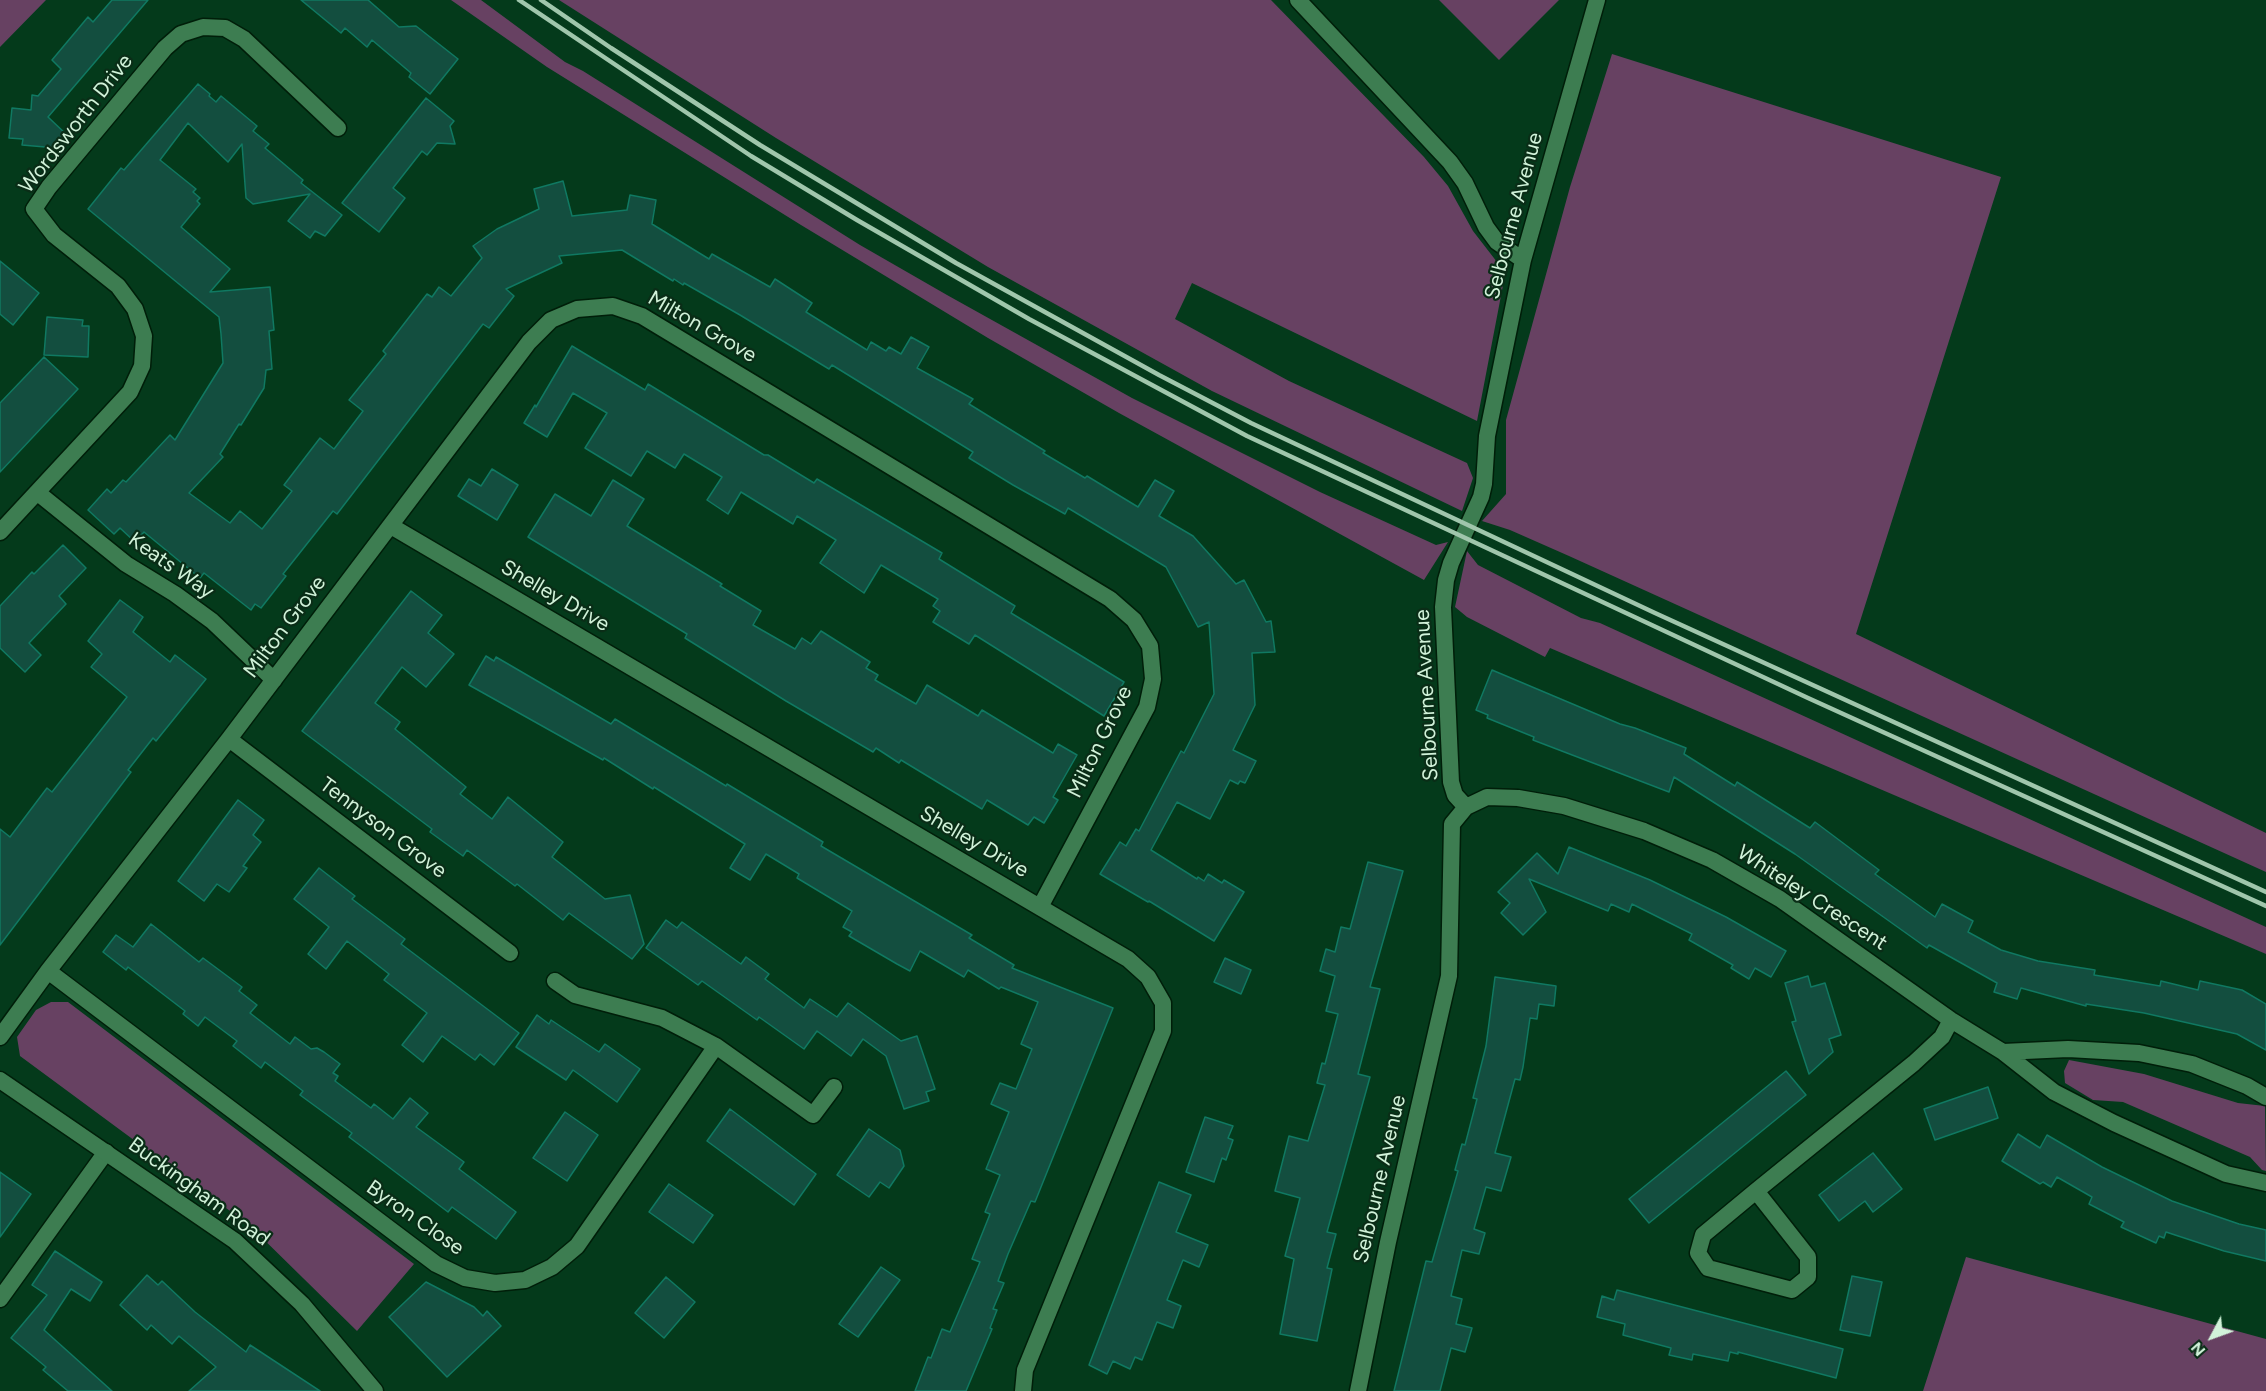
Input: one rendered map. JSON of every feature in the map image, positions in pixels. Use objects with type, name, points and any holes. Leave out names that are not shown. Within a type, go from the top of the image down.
[{"type":"street","points":[[1298,0],[1450,162],[1465,183],[1486,227],[1497,242],[1523,260]]},
{"type":"street","name":"Selbourne Avenue","points":[[1358,1391],[1388,1242],[1449,976],[1452,825],[1466,807],[1455,795],[1451,782],[1443,607],[1445,593],[1451,563],[1484,484],[1487,436],[1523,260],[1598,0]]},
{"type":"street","name":"Wordsworth Drive","points":[[0,532],[130,393],[142,366],[144,336],[135,309],[118,286],[54,235],[34,209],[49,187],[165,48],[181,34],[202,27],[225,28],[244,39],[338,128]]},
{"type":"street","name":"Milton Grove","points":[[0,1037],[48,971],[274,680],[529,342],[551,320],[577,309],[613,306],[642,316],[1110,599],[1134,620],[1150,646],[1153,679],[1147,707],[1040,907]]},
{"type":"street","name":"Keats Way","points":[[38,493],[126,564],[175,594],[212,621],[274,680]]},
{"type":"street","name":"Shelley Drive","points":[[391,526],[1128,959],[1148,977],[1163,1003],[1163,1031],[1025,1370],[1023,1391]]},
{"type":"street","name":"Tennyson Grove","points":[[229,739],[510,953]]},
{"type":"street","name":"Whiteley Crescent","points":[[1466,807],[1487,797],[1518,798],[1564,806],[1644,831],[1712,860],[1780,899],[1951,1020],[2003,1053],[2054,1092],[2114,1123],[2226,1174],[2266,1184]]},
{"type":"street","name":"Byron Close","points":[[48,971],[436,1264],[465,1278],[495,1283],[525,1280],[552,1267],[577,1246],[716,1046]]},
{"type":"street","points":[[555,981],[575,995],[662,1018],[716,1046],[813,1115],[834,1087]]},
{"type":"street","points":[[1756,1191],[1808,1257],[1808,1277],[1792,1290],[1708,1268],[1698,1253],[1703,1235],[1756,1191],[1914,1063],[1942,1037],[1951,1020]]},
{"type":"street","points":[[2003,1053],[2068,1049],[2139,1053],[2192,1064],[2247,1086],[2266,1097]]},
{"type":"street","name":"Buckingham Road","points":[[0,1080],[235,1241],[302,1304],[375,1391]]},
{"type":"street","points":[[0,1299],[106,1152]]},
{"type":"shaded area","points":[[0,0],[46,0],[0,47]]},
{"type":"shaded area","points":[[451,0],[481,0],[565,62],[583,71],[860,245],[1132,398],[1320,492],[1436,545],[1448,542],[1424,580],[1119,413],[988,338],[547,67]]},
{"type":"shaded area","points":[[559,0],[1271,0],[1424,157],[1448,186],[1473,231],[1497,262],[1504,280],[1477,421],[1192,283],[1175,319],[1289,381],[1467,463],[1473,478],[1462,511],[1212,391],[988,267],[776,138]]},
{"type":"shaded area","points":[[1439,0],[1559,0],[1499,60]]},
{"type":"shaded area","points":[[1612,54],[2001,177],[1856,634],[2266,833],[2266,872],[1569,556],[1510,530],[1482,521],[1506,494],[1506,420],[1570,187]]},
{"type":"shaded area","points":[[1467,551],[1478,565],[1581,618],[1600,623],[2266,927],[2266,954],[1550,648],[1545,657],[1467,617],[1455,607]]},
{"type":"shaded area","points":[[51,1002],[68,1002],[414,1264],[357,1331],[249,1225],[20,1056],[17,1037],[36,1010]]},
{"type":"shaded area","points":[[2069,1060],[2144,1074],[2238,1103],[2265,1106],[2266,1171],[2262,1170],[2250,1157],[2123,1102],[2093,1100],[2065,1083],[2064,1071]]},
{"type":"shaded area","points":[[1966,1257],[2266,1339],[2266,1391],[1923,1391]]},
{"type":"building","points":[[112,0],[148,0],[48,117],[67,135],[51,153],[45,147],[22,145],[23,139],[9,138],[12,108],[31,110],[32,95],[38,96],[61,69],[52,60],[88,17],[93,22]]},
{"type":"building","points":[[301,0],[368,0],[399,27],[416,26],[458,59],[430,94],[409,77],[411,73],[372,40],[367,47],[345,28],[341,33]]},
{"type":"building","points":[[198,84],[216,102],[221,96],[257,126],[253,131],[269,144],[265,148],[303,180],[301,183],[342,215],[325,236],[315,231],[310,238],[288,221],[310,194],[253,204],[246,198],[242,144],[228,162],[188,123],[160,160],[196,189],[193,192],[200,198],[197,201],[200,204],[181,227],[230,269],[210,292],[270,287],[274,330],[269,331],[272,369],[266,370],[264,388],[220,454],[223,457],[189,493],[230,523],[240,511],[262,529],[292,491],[284,485],[320,438],[334,449],[363,411],[349,400],[386,354],[383,351],[427,294],[432,297],[439,287],[451,296],[482,258],[473,246],[497,229],[539,209],[534,189],[563,181],[572,216],[627,210],[630,195],[656,200],[652,224],[709,259],[712,254],[770,287],[775,279],[812,303],[806,312],[867,350],[871,342],[886,351],[889,347],[901,354],[911,337],[929,347],[917,368],[973,399],[969,404],[1085,478],[1087,476],[1138,507],[1155,480],[1174,491],[1159,516],[1193,536],[1236,584],[1244,580],[1266,622],[1271,621],[1275,652],[1252,653],[1255,705],[1233,750],[1256,761],[1245,783],[1240,781],[1238,784],[1230,780],[1210,819],[1177,802],[1151,850],[1197,879],[1198,877],[1204,881],[1208,874],[1244,892],[1214,941],[1100,874],[1120,842],[1126,846],[1136,829],[1139,831],[1181,751],[1184,753],[1214,694],[1209,622],[1198,627],[1166,567],[1068,508],[1065,514],[1013,485],[969,458],[973,452],[832,365],[829,369],[740,315],[684,283],[683,285],[674,279],[673,281],[622,250],[559,256],[562,263],[506,289],[514,296],[489,328],[483,324],[337,514],[333,511],[283,574],[286,576],[261,608],[255,604],[251,610],[204,573],[200,578],[144,532],[135,542],[120,528],[114,534],[88,510],[107,489],[111,493],[123,480],[126,482],[170,435],[175,440],[223,363],[221,334],[219,317],[88,209],[121,168],[124,170]]},
{"type":"building","points":[[426,98],[454,121],[450,126],[455,144],[437,143],[427,155],[422,151],[393,188],[405,198],[379,232],[342,203]]},
{"type":"building","points":[[0,261],[39,293],[13,325],[0,314]]},
{"type":"building","points":[[47,317],[83,320],[82,326],[89,326],[88,357],[44,355]]},
{"type":"building","points":[[572,346],[645,390],[648,384],[764,455],[768,455],[814,483],[817,479],[942,553],[939,559],[1015,606],[1011,613],[1124,682],[1104,716],[975,635],[969,644],[933,622],[940,611],[933,606],[938,599],[881,565],[864,593],[820,563],[836,540],[797,516],[793,524],[741,492],[728,514],[707,500],[722,477],[684,454],[675,468],[647,451],[631,476],[585,448],[607,413],[573,393],[547,437],[524,423]]},
{"type":"building","points":[[44,357],[78,389],[0,472],[0,403]]},
{"type":"building","points":[[492,469],[518,485],[497,520],[458,496],[469,479],[481,486]]},
{"type":"building","points":[[613,480],[644,499],[627,526],[722,584],[720,586],[761,611],[753,625],[795,649],[802,638],[811,644],[821,631],[870,662],[866,668],[878,675],[875,680],[916,704],[927,685],[978,716],[982,710],[1053,753],[1058,744],[1077,755],[1053,797],[1058,800],[1044,823],[1034,817],[1028,825],[987,800],[982,809],[901,760],[899,763],[876,748],[873,752],[786,701],[685,638],[687,634],[528,537],[555,494],[591,516]]},
{"type":"building","points":[[63,545],[86,568],[59,596],[66,604],[29,643],[41,655],[25,672],[0,648],[0,606],[32,572],[34,574]]},
{"type":"building","points":[[411,591],[442,615],[428,633],[454,654],[426,687],[402,667],[375,703],[400,722],[395,729],[466,787],[460,794],[492,819],[508,797],[563,842],[552,857],[605,899],[630,895],[644,944],[632,959],[569,913],[563,920],[517,884],[515,886],[467,850],[463,856],[430,832],[432,829],[302,731]]},
{"type":"building","points":[[120,600],[143,617],[133,632],[170,662],[175,655],[206,679],[156,741],[153,738],[128,770],[131,772],[0,945],[0,829],[10,837],[47,788],[52,792],[127,697],[91,667],[102,654],[88,641]]},
{"type":"building","points":[[486,656],[494,661],[496,657],[611,724],[615,719],[726,786],[727,784],[823,842],[821,846],[972,935],[969,938],[1014,965],[1012,968],[1113,1008],[1035,1202],[1031,1201],[1008,1254],[998,1281],[1004,1283],[993,1309],[997,1310],[990,1328],[992,1329],[966,1391],[915,1391],[942,1329],[950,1332],[980,1262],[972,1259],[990,1214],[985,1212],[1000,1175],[986,1169],[1009,1112],[991,1104],[1000,1083],[1016,1089],[1032,1049],[1021,1044],[1038,1002],[1001,987],[999,989],[968,970],[964,977],[920,951],[910,971],[897,964],[849,936],[852,932],[843,927],[852,911],[797,878],[799,874],[766,854],[750,880],[730,868],[745,844],[604,758],[603,760],[469,685]]},
{"type":"building","points":[[1492,670],[1620,724],[1686,748],[1684,754],[1735,786],[1737,782],[1810,828],[1815,822],[1879,870],[1875,874],[1935,917],[1942,904],[1973,921],[1968,932],[2001,950],[2038,961],[2095,970],[2094,975],[2160,986],[2161,981],[2198,990],[2200,981],[2242,990],[2266,1004],[2266,1050],[2237,1034],[2144,1013],[2086,1004],[2086,1006],[2021,988],[2017,999],[1994,992],[1997,983],[1929,945],[1927,948],[1795,854],[1674,777],[1669,792],[1533,740],[1534,737],[1487,718],[1488,715],[1476,710]]},
{"type":"building","points":[[238,800],[264,820],[253,835],[261,842],[243,866],[247,868],[229,892],[217,884],[204,901],[178,881]]},
{"type":"building","points":[[1569,847],[1650,880],[1726,917],[1786,951],[1771,977],[1755,968],[1749,979],[1731,968],[1733,965],[1689,940],[1692,934],[1632,904],[1629,912],[1611,904],[1608,911],[1529,879],[1546,912],[1523,935],[1501,913],[1510,903],[1498,892],[1537,853],[1558,874]]},
{"type":"building","points":[[1368,862],[1403,871],[1370,987],[1380,989],[1358,1074],[1370,1077],[1327,1232],[1336,1234],[1327,1268],[1332,1269],[1317,1341],[1280,1334],[1294,1259],[1285,1256],[1300,1198],[1275,1191],[1289,1136],[1308,1141],[1325,1085],[1317,1083],[1322,1063],[1325,1064],[1338,1014],[1326,1011],[1335,976],[1320,971],[1326,949],[1335,952],[1341,927],[1350,929]]},
{"type":"building","points":[[319,868],[355,896],[352,899],[405,939],[401,944],[519,1033],[494,1065],[480,1054],[475,1060],[442,1036],[423,1062],[402,1045],[427,1013],[384,980],[389,974],[347,941],[326,969],[308,954],[329,927],[294,899]]},
{"type":"building","points":[[666,920],[677,928],[682,922],[741,964],[746,957],[769,974],[765,979],[804,1008],[810,999],[837,1017],[848,1003],[901,1041],[917,1036],[935,1089],[926,1092],[929,1101],[904,1109],[886,1056],[863,1039],[851,1056],[817,1031],[804,1049],[759,1017],[757,1020],[702,981],[698,985],[646,948]]},
{"type":"building","points":[[151,924],[199,962],[203,958],[242,987],[239,991],[257,1005],[250,1013],[290,1044],[295,1037],[311,1049],[317,1048],[324,1052],[340,1064],[333,1073],[338,1076],[335,1081],[371,1108],[374,1104],[393,1119],[410,1098],[428,1113],[416,1127],[464,1162],[459,1169],[516,1212],[496,1239],[452,1207],[448,1212],[349,1137],[352,1133],[300,1095],[303,1091],[265,1062],[261,1068],[233,1046],[237,1041],[205,1017],[198,1026],[183,1014],[185,1011],[128,967],[126,970],[103,952],[116,935],[133,947]]},
{"type":"building","points":[[1225,958],[1251,970],[1241,994],[1214,982]]},
{"type":"building","points":[[1808,976],[1811,987],[1825,983],[1841,1035],[1829,1039],[1833,1052],[1809,1074],[1792,1022],[1796,1021],[1785,983]]},
{"type":"building","points":[[1495,977],[1556,986],[1554,1006],[1539,1004],[1537,1019],[1530,1018],[1520,1080],[1515,1079],[1495,1153],[1511,1157],[1501,1191],[1486,1187],[1474,1229],[1485,1233],[1479,1254],[1462,1250],[1451,1296],[1462,1299],[1456,1324],[1472,1328],[1465,1352],[1451,1348],[1440,1391],[1394,1391],[1426,1261],[1432,1262],[1458,1171],[1455,1170],[1462,1144],[1465,1145],[1477,1099],[1473,1098],[1486,1046]]},
{"type":"building","points":[[537,1015],[549,1024],[551,1020],[599,1052],[605,1044],[640,1069],[617,1102],[573,1070],[566,1080],[516,1047]]},
{"type":"building","points":[[1786,1071],[1806,1095],[1649,1223],[1629,1199]]},
{"type":"building","points":[[1988,1087],[1998,1118],[1935,1140],[1924,1109]]},
{"type":"building","points":[[730,1109],[816,1174],[794,1205],[707,1141]]},
{"type":"building","points":[[565,1112],[598,1135],[567,1181],[533,1158]]},
{"type":"building","points":[[1205,1117],[1233,1126],[1228,1138],[1233,1140],[1226,1160],[1222,1158],[1214,1182],[1186,1172]]},
{"type":"building","points":[[869,1129],[900,1150],[904,1166],[889,1188],[880,1182],[869,1197],[837,1175]]},
{"type":"building","points":[[2018,1134],[2040,1148],[2047,1135],[2102,1167],[2172,1201],[2239,1224],[2266,1230],[2266,1261],[2224,1251],[2166,1232],[2164,1238],[2159,1236],[2156,1243],[2121,1227],[2124,1222],[2089,1204],[2092,1197],[2057,1177],[2051,1187],[2043,1182],[2040,1184],[2002,1161]]},
{"type":"building","points":[[1873,1153],[1902,1189],[1873,1212],[1865,1201],[1839,1221],[1819,1195]]},
{"type":"building","points":[[0,1172],[31,1194],[0,1237]]},
{"type":"building","points":[[1159,1182],[1191,1195],[1176,1232],[1208,1245],[1199,1267],[1183,1260],[1167,1300],[1181,1306],[1173,1328],[1157,1322],[1142,1360],[1135,1357],[1130,1369],[1113,1361],[1107,1374],[1089,1365]]},
{"type":"building","points":[[669,1184],[713,1215],[693,1243],[649,1212]]},
{"type":"building","points":[[55,1251],[102,1282],[90,1301],[71,1289],[44,1330],[112,1391],[68,1391],[43,1370],[46,1367],[11,1338],[47,1295],[32,1285]]},
{"type":"building","points":[[881,1267],[900,1280],[858,1337],[839,1324]]},
{"type":"building","points":[[147,1275],[158,1285],[162,1281],[195,1312],[246,1352],[250,1345],[320,1391],[189,1391],[216,1367],[179,1336],[172,1344],[151,1325],[147,1330],[120,1305]]},
{"type":"building","points":[[1852,1276],[1882,1282],[1870,1336],[1840,1330]]},
{"type":"building","points":[[666,1277],[695,1302],[664,1338],[635,1313]]},
{"type":"building","points":[[426,1282],[474,1307],[483,1316],[487,1311],[501,1326],[447,1377],[389,1317]]},
{"type":"building","points":[[1617,1290],[1843,1349],[1836,1378],[1738,1352],[1738,1354],[1730,1352],[1728,1361],[1693,1354],[1692,1360],[1669,1355],[1671,1348],[1623,1335],[1625,1324],[1597,1317],[1602,1296],[1614,1300]]},
{"type":"railway","points":[[519,0],[751,156],[857,220],[1029,319],[1247,436],[1808,698],[2266,906]]},
{"type":"railway","points":[[541,0],[760,145],[956,263],[1251,423],[1655,613],[2266,892]]}]
